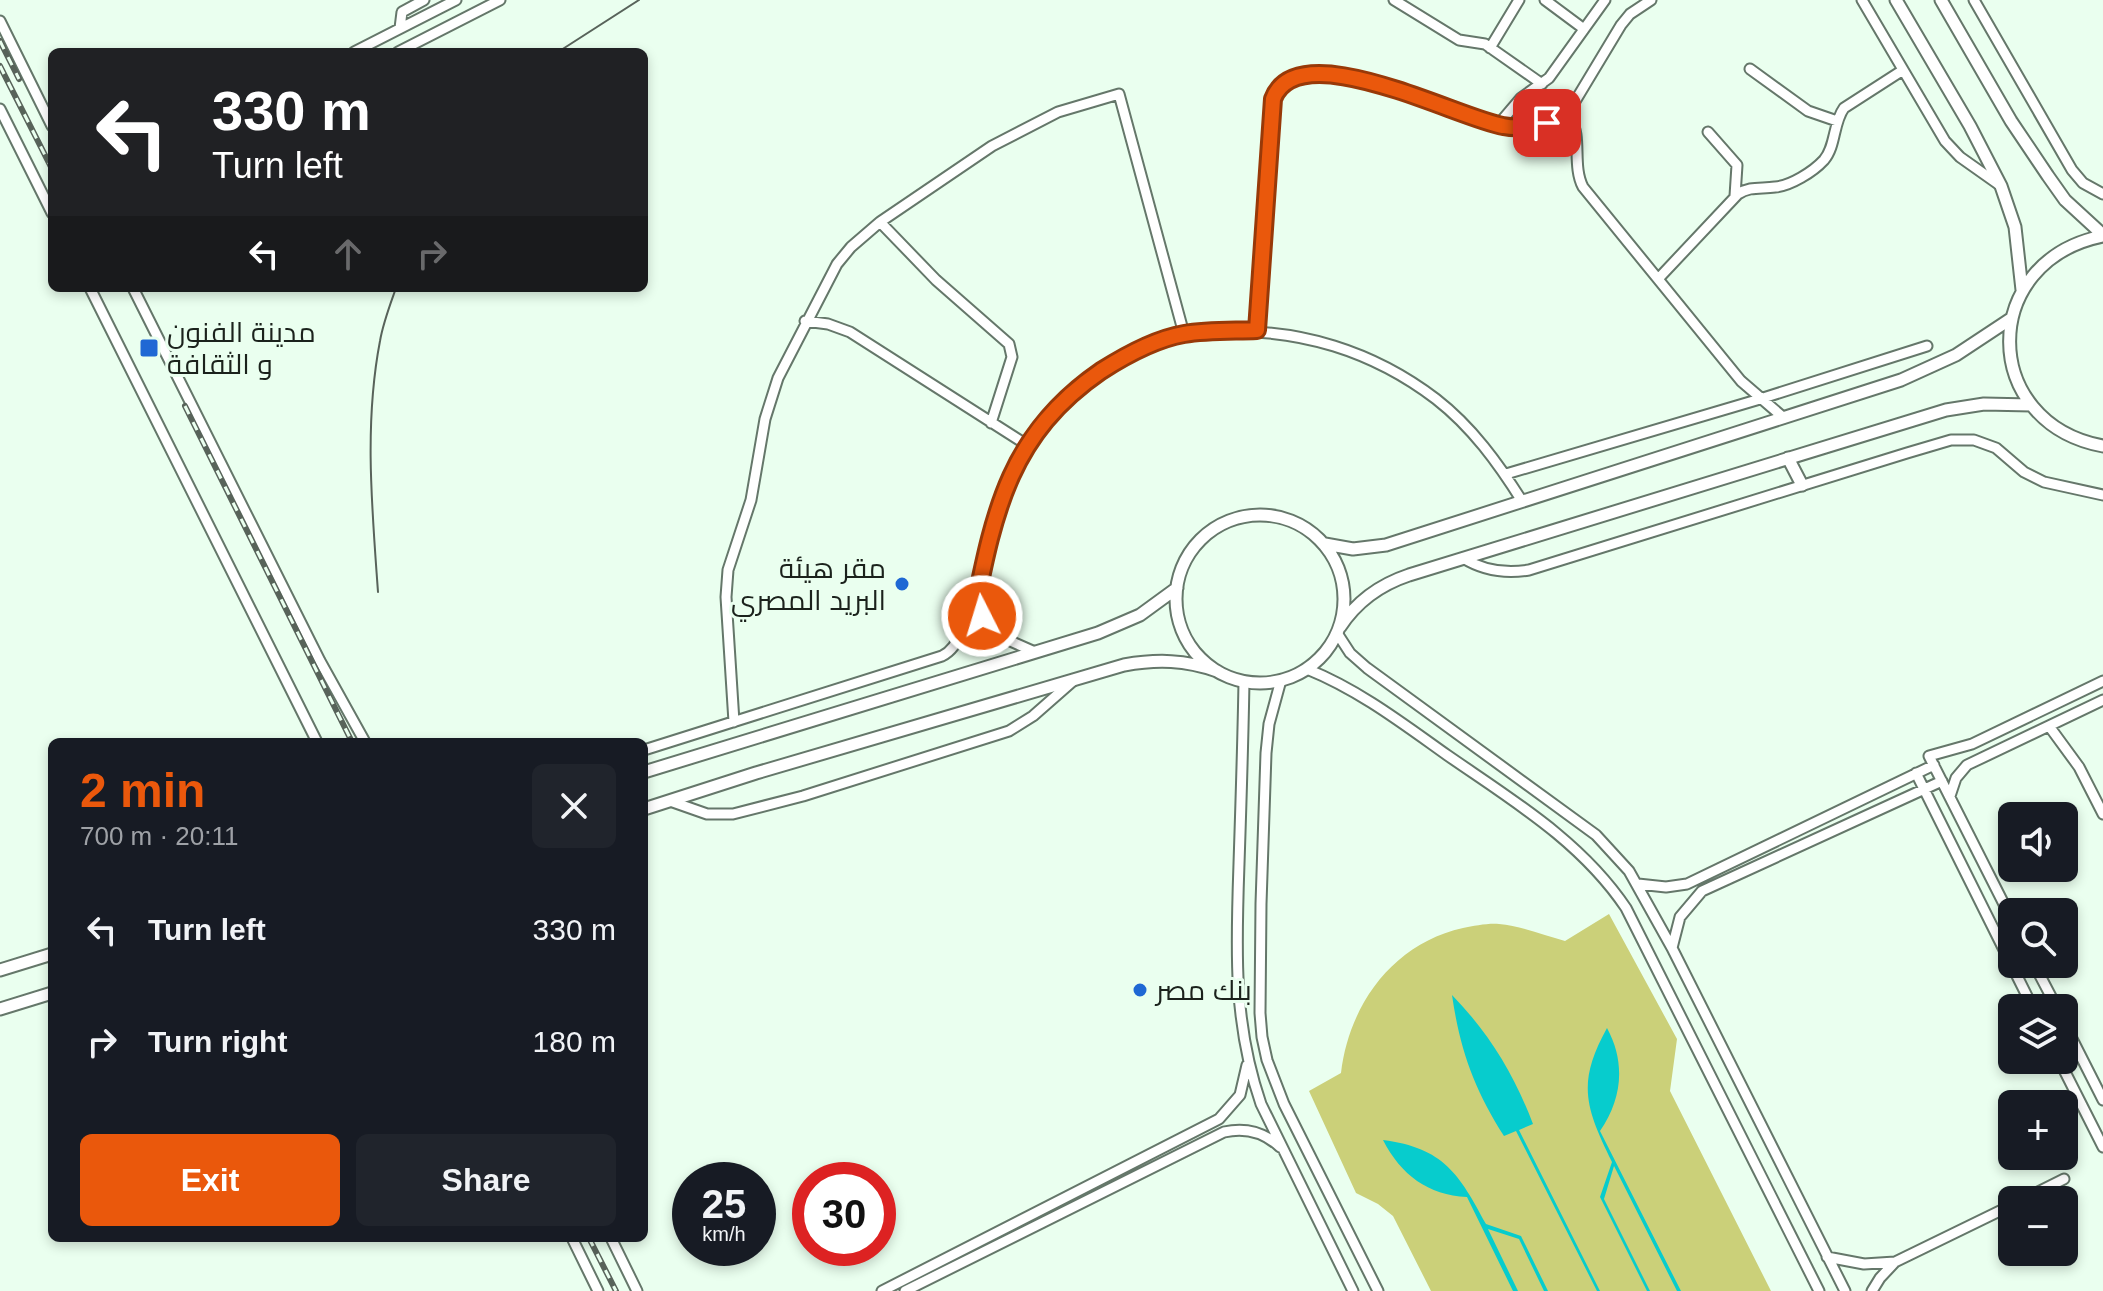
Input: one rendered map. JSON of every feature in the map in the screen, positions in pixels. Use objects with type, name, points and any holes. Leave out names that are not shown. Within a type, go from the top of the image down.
[{"type":"main road","points":[[1896,0],[1970,126],[2001,186],[2015,227],[2022,290]]},
{"type":"main road","points":[[1941,0],[2011,121],[2048,176],[2065,200],[2103,235],[2066,247],[2049,259],[2022,290],[2012,318],[2009,341],[2019,386],[2031,405],[2054,428],[2082,442],[2103,446]]},
{"type":"main road","points":[[1325,544],[1353,549],[1386,545],[1784,418],[1929,369],[2012,318]]},
{"type":"main road","points":[[648,808],[1124,665],[1149,660],[1194,663],[1244,681],[1281,680],[1307,669],[1320,659],[1357,605],[1377,589],[1398,579],[1965,405],[2031,405]]},
{"type":"main road","points":[[1788,458],[1802,485]]},
{"type":"main road","points":[[1217,671],[1199,656],[1185,635],[1177,612],[1177,588],[1183,564],[1196,544],[1214,528],[1236,517],[1260,514],[1284,517],[1306,528],[1325,544],[1337,563],[1343,584],[1344,606],[1338,630]]},
{"type":"main road","points":[[648,771],[1120,625],[1140,615],[1177,588]]},
{"type":"main road","points":[[0,970],[48,955]]},
{"type":"main road","points":[[0,1009],[48,994]]},
{"type":"street","points":[[400,28],[401,13],[424,0]]},
{"type":"street","points":[[362,48],[456,0]]},
{"type":"street","points":[[406,48],[500,0]]},
{"type":"street","points":[[1394,0],[1459,40],[1483,43],[1542,84]]},
{"type":"street","points":[[1490,48],[1519,0]]},
{"type":"street","points":[[1545,0],[1584,29]]},
{"type":"street","points":[[1498,125],[1521,98],[1552,75],[1605,0]]},
{"type":"street","points":[[1257,330],[1273,99],[1287,80],[1309,74],[1374,83],[1498,125],[1524,128],[1565,118],[1621,25],[1630,14],[1651,0]]},
{"type":"street","points":[[1862,0],[1949,147],[2001,186]]},
{"type":"street","points":[[1974,0],[2072,170],[2083,183],[2103,194]]},
{"type":"street","points":[[0,21],[48,118]]},
{"type":"street","points":[[1750,69],[1811,113],[1837,121]]},
{"type":"street","points":[[1658,279],[1735,196],[1749,188],[1788,184],[1822,162],[1837,121],[1848,104],[1903,70]]},
{"type":"street","points":[[734,722],[726,579],[751,500],[771,398],[805,321],[843,255],[880,222],[1013,133],[1058,112],[1119,94],[1184,334]]},
{"type":"street","points":[[0,109],[48,205]]},
{"type":"street","points":[[1565,118],[1575,126],[1576,164],[1583,187],[1741,381],[1784,418]]},
{"type":"street","points":[[1708,132],[1737,165],[1735,196]]},
{"type":"street","points":[[880,222],[936,280],[1009,344],[1012,357],[991,423]]},
{"type":"street","points":[[92,292],[315,738]]},
{"type":"street","points":[[135,292],[320,661],[363,738]]},
{"type":"street","points":[[805,321],[828,324],[850,332],[1027,445]]},
{"type":"street","points":[[648,749],[942,656],[956,646],[973,616],[993,518],[1027,445],[1049,417],[1094,377],[1145,347],[1184,334],[1257,330],[1311,339],[1353,351],[1411,381],[1463,422],[1506,474],[1522,501]]},
{"type":"street","points":[[1506,474],[1927,346]]},
{"type":"street","points":[[1463,558],[1496,571],[1529,570],[1951,440],[1966,439],[1996,448],[2024,472],[2044,482],[2103,495]]},
{"type":"street","points":[[973,616],[986,617],[1008,640],[1035,652]]},
{"type":"street","points":[[1338,630],[1350,653],[1367,668],[1596,835],[1619,858],[1638,884],[1672,948],[1845,1291]]},
{"type":"street","points":[[1307,669],[1354,690],[1545,823],[1593,864],[1611,885],[1626,908],[1819,1291]]},
{"type":"street","points":[[670,801],[707,814],[733,814],[817,792],[1009,731],[1033,716],[1077,678]]},
{"type":"street","points":[[1281,680],[1269,724],[1266,753],[1261,904],[1262,1037],[1267,1060],[1284,1104],[1378,1291]]},
{"type":"street","points":[[1244,681],[1236,951],[1238,1004],[1246,1054],[1261,1104],[1353,1291]]},
{"type":"street","points":[[1638,884],[1666,887],[1687,884],[1916,773],[1932,760],[2103,681]]},
{"type":"street","points":[[1950,796],[1956,778],[1967,765],[2103,700]]},
{"type":"street","points":[[2049,726],[2079,767],[2103,814]]},
{"type":"street","points":[[1932,760],[2001,898]]},
{"type":"street","points":[[1916,773],[2026,994]]},
{"type":"street","points":[[1672,948],[1680,917],[1702,891],[1942,781]]},
{"type":"street","points":[[2078,1051],[2103,1100]]},
{"type":"street","points":[[882,1291],[1219,1119],[1240,1095],[1246,1075],[1246,1054]]},
{"type":"street","points":[[2066,1074],[2103,1147]]},
{"type":"street","points":[[905,1291],[1224,1132],[1258,1132],[1273,1140],[1285,1152]]},
{"type":"street","points":[[2050,1186],[2064,1179]]},
{"type":"street","points":[[1872,1291],[1895,1262],[1998,1212]]},
{"type":"street","points":[[994,1233],[999,1244]]},
{"type":"street","points":[[574,1242],[598,1291]]},
{"type":"street","points":[[613,1242],[637,1291]]},
{"type":"street","points":[[973,1244],[978,1255]]},
{"type":"street","points":[[1827,1257],[1864,1264],[1895,1262]]},
{"type":"green space","points":[[1609,914],[1677,1039],[1670,1091],[1771,1291],[1431,1291],[1393,1216],[1356,1193],[1309,1091],[1341,1073],[1354,1023],[1365,1001],[1396,962],[1416,947],[1463,928],[1490,924],[1516,927],[1565,941]]},
{"type":"water","points":[[1452,995],[1489,1039],[1518,1088],[1533,1124],[1519,1130],[1600,1291],[1597,1291],[1516,1131],[1504,1136],[1484,1102],[1464,1051]]},
{"type":"water","points":[[1607,1028],[1617,1054],[1619,1081],[1613,1106],[1600,1131],[1681,1291],[1677,1291],[1614,1166],[1604,1199],[1650,1291],[1647,1291],[1600,1197],[1612,1162],[1591,1111],[1588,1081],[1597,1048]]},
{"type":"water","points":[[1383,1140],[1421,1149],[1447,1166],[1467,1191],[1486,1224],[1521,1236],[1548,1291],[1544,1291],[1519,1239],[1488,1229],[1518,1291],[1513,1291],[1467,1197],[1440,1192],[1417,1181],[1398,1163]]},
{"type":"tram line","points":[[564,48],[639,0]]},
{"type":"tram line","points":[[378,592],[371,466],[372,403],[381,334],[395,292]]},
{"type":"railway","points":[[0,41],[19,79]]},
{"type":"railway","points":[[0,66],[48,161]]},
{"type":"railway","points":[[185,406],[350,738]]},
{"type":"railway","points":[[591,1242],[616,1291]]},
{"type":"place","name":"مدينة الفنون و الثقافة","points":[[149,348]]},
{"type":"place","name":"مقر هيئة البريد المصري","points":[[902,584]]},
{"type":"place","name":"بنك مصر","points":[[1140,990]]},
{"type":"route","points":[[982,616],[973,616],[986,547],[1003,491],[1031,440],[1069,396],[1118,360],[1164,339],[1184,334],[1257,330],[1273,99],[1281,85],[1294,76],[1331,76],[1395,89],[1502,126],[1524,128],[1547,123]]}]
